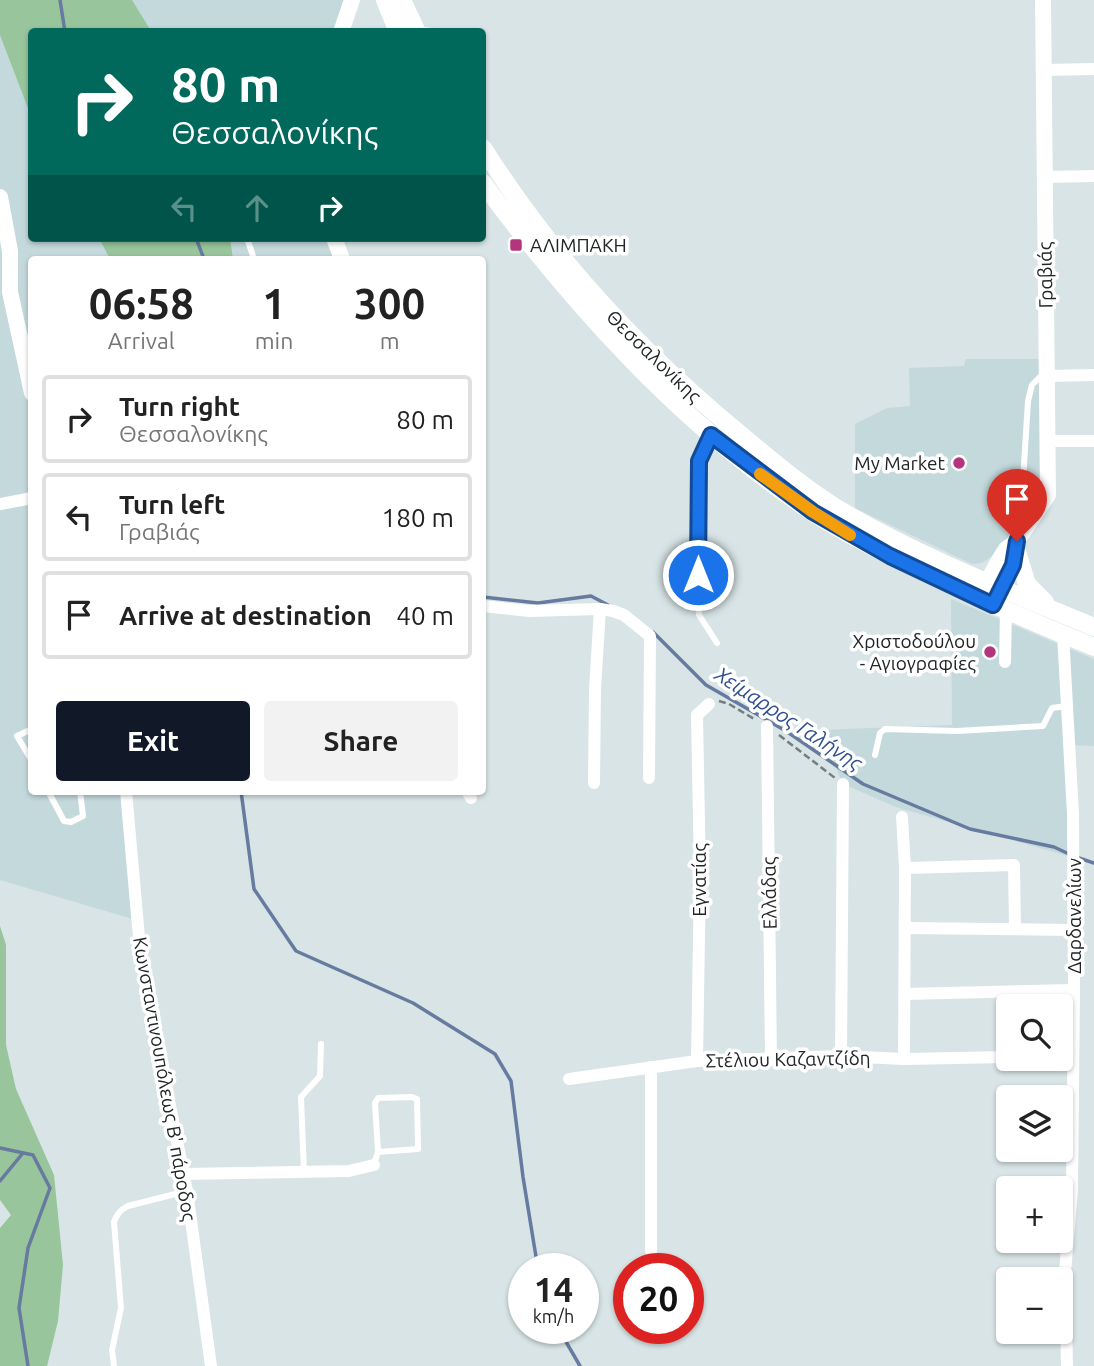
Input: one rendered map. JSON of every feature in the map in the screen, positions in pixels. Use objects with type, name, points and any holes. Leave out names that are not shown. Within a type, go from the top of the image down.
[{"type":"main road","points":[[384,0],[407,28]]},
{"type":"main road","points":[[402,0],[409,28]]},
{"type":"main road","name":"Θεσσαλονίκης","points":[[486,152],[531,218],[590,293],[645,351],[701,402],[779,466],[836,508],[901,542],[993,597],[1063,634],[1094,647]]},
{"type":"main road","name":"Θεσσαλονίκης","points":[[486,187],[557,279],[640,370],[711,435],[813,512],[890,556],[993,597],[1056,611],[1094,626]]},
{"type":"main road","points":[[1017,546],[1027,584],[1056,611]]},
{"type":"street","points":[[342,28],[352,0]]},
{"type":"street","name":"Γραβιάς","points":[[993,597],[1013,565],[1017,546],[1048,495],[1043,0]]},
{"type":"street","points":[[1043,70],[1094,69]]},
{"type":"street","points":[[1044,177],[1094,176]]},
{"type":"street","points":[[0,197],[10,292],[28,375]]},
{"type":"street","points":[[1047,374],[1094,375]]},
{"type":"street","points":[[1047,441],[1094,441]]},
{"type":"street","points":[[0,503],[28,499]]},
{"type":"street","points":[[993,597],[1005,662]]},
{"type":"street","points":[[486,606],[528,611],[600,609],[624,615],[650,636],[649,778]]},
{"type":"street","points":[[594,783],[595,689],[600,609]]},
{"type":"street","name":"Δαρδανελίων","points":[[1063,634],[1073,814],[1073,1000]]},
{"type":"street","name":"Εγνατίας","points":[[697,1061],[700,875],[697,715],[709,704]]},
{"type":"street","name":"Ελλάδας","points":[[767,726],[771,1060]]},
{"type":"street","points":[[841,1056],[843,784]]},
{"type":"street","name":"Κωνσταντινουπόλεως Β' πάροδος","points":[[126,795],[141,960],[187,1191],[211,1366]]},
{"type":"street","points":[[902,817],[906,928],[904,1059]]},
{"type":"street","points":[[905,868],[1014,865],[1015,929]]},
{"type":"street","points":[[906,928],[1073,930]]},
{"type":"street","points":[[905,994],[1074,990]]},
{"type":"street","name":"Στέλιου Καζαντζίδη","points":[[569,1079],[697,1061],[841,1056],[904,1059],[996,1058]]},
{"type":"street","points":[[650,1251],[651,1067]]},
{"type":"street","name":"Δαρδανελίων","points":[[1067,1366],[1065,1272],[1072,1190],[1068,1071]]},
{"type":"street","points":[[183,1174],[349,1171],[374,1165]]},
{"type":"lane","points":[[1017,546],[1023,500],[1029,394],[1032,385],[1047,374]]},
{"type":"lane","points":[[711,435],[699,461],[699,615],[717,643]]},
{"type":"lane","points":[[1026,442],[1047,441]]},
{"type":"lane","points":[[875,755],[881,731],[885,729],[957,731],[1043,726],[1052,708],[1066,706]]},
{"type":"lane","points":[[28,731],[18,736],[28,754]]},
{"type":"lane","points":[[50,795],[64,821],[71,822],[83,816],[80,795]]},
{"type":"lane","points":[[304,1172],[301,1097],[320,1076],[321,1044]]},
{"type":"lane","points":[[374,1165],[378,1152],[374,1103],[378,1098],[416,1099],[418,1149],[378,1152]]},
{"type":"lane","points":[[114,1366],[112,1349],[121,1308],[114,1222],[116,1216],[121,1209],[128,1206],[187,1191]]},
{"type":"shaded area","points":[[0,0],[354,0],[344,28],[28,28],[28,242],[327,242],[333,256],[28,256],[28,795],[124,795],[143,922],[0,880]]},
{"type":"shaded area","points":[[966,359],[1040,359],[1043,485],[998,552],[982,563],[972,564],[855,508],[855,424],[887,408],[910,406],[909,368],[964,366]]},
{"type":"shaded area","points":[[951,599],[1094,659],[1094,746],[1073,745],[1075,858],[896,807],[843,784],[819,730],[952,725]]},
{"type":"green space","points":[[0,0],[132,0],[149,28],[28,28],[28,108],[0,35]]},
{"type":"green space","points":[[101,242],[231,242],[233,256],[108,256]]},
{"type":"green space","points":[[0,926],[6,945],[6,1045],[16,1089],[54,1175],[63,1265],[58,1321],[47,1366],[0,1366],[0,1228],[11,1215],[0,1200]]},
{"type":"waterway","name":"Χείμαρρος Γαλήνης","points":[[60,0],[64,28]]},
{"type":"waterway","name":"Χείμαρρος Γαλήνης","points":[[198,242],[203,256]]},
{"type":"waterway","name":"Χείμαρρος Γαλήνης","points":[[486,597],[538,603],[591,596],[608,605]]},
{"type":"waterway","name":"Χείμαρρος Γαλήνης","points":[[653,632],[706,685],[786,731],[863,784],[970,829],[1054,847],[1069,854]]},
{"type":"waterway","name":"Χείμαρρος Γαλήνης","points":[[242,795],[254,889],[296,951],[413,1003],[495,1054],[511,1081],[535,1253]]},
{"type":"waterway","name":"Χείμαρρος Γαλήνης","points":[[1076,857],[1094,863]]},
{"type":"waterway","points":[[0,1148],[33,1155],[50,1188],[28,1248],[19,1308],[28,1366]]},
{"type":"waterway","points":[[0,1181],[23,1153]]},
{"type":"waterway","name":"Χείμαρρος Γαλήνης","points":[[567,1344],[580,1366]]},
{"type":"slow traffic","points":[[760,474],[850,535]]},
{"type":"place","name":"ΑΛΙΜΠΑΚΗ","points":[[516,245]]},
{"type":"place","name":"My Market","points":[[959,463]]},
{"type":"place","name":"Χριστοδούλου - Αγιογραφίες","points":[[990,652]]},
{"type":"route","points":[[698,575],[699,461],[711,435],[813,512],[890,556],[993,605],[1013,565],[1017,541]]}]
